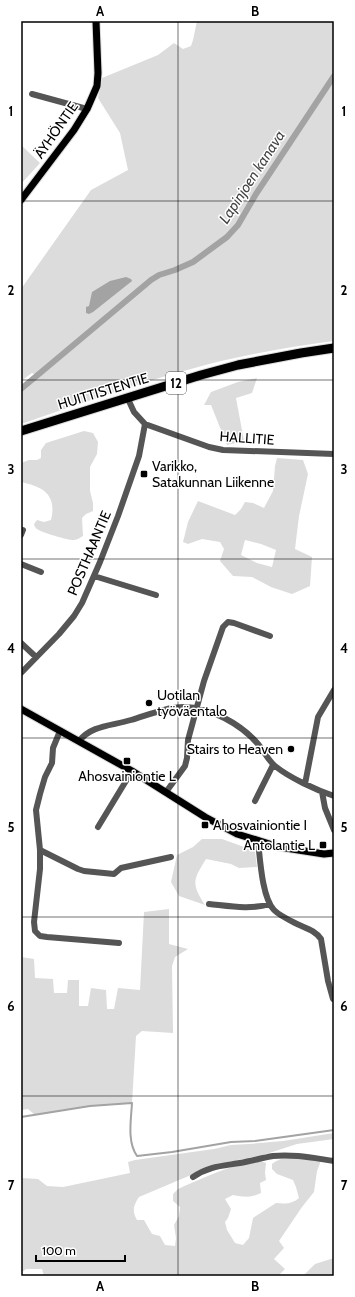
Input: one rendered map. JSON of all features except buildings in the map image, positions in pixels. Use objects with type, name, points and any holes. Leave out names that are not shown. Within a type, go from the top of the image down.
[{"type":"highway","name":"HUITTISTENTIE","points":[[21,431],[238,365],[334,348]]},
{"type":"main road","name":"ÄYHÖNTIE","points":[[21,200],[74,130],[87,109],[97,86],[96,21]]},
{"type":"main road","points":[[21,709],[132,772],[205,817],[237,834],[258,841],[296,850],[324,854],[334,853]]},
{"type":"street","points":[[32,94],[87,109]]},
{"type":"street","points":[[128,399],[134,412],[145,424]]},
{"type":"street","name":"HALLITIE","points":[[145,424],[209,447],[223,450],[334,454]]},
{"type":"street","name":"POSTHAANTIE","points":[[21,673],[74,616],[82,603],[114,527],[136,464],[145,424]]},
{"type":"street","points":[[21,564],[41,572]]},
{"type":"street","points":[[94,576],[156,595]]},
{"type":"street","points":[[166,792],[185,766],[188,740],[196,708],[223,627],[228,622],[234,623],[270,636]]},
{"type":"street","points":[[21,643],[36,657]]},
{"type":"street","points":[[305,784],[318,717],[334,690]]},
{"type":"street","points":[[78,741],[85,733],[95,728],[117,725],[172,708],[196,708],[227,719],[243,729],[259,745],[273,765],[305,784],[334,796]]},
{"type":"street","points":[[60,731],[54,748],[52,763],[45,777],[36,810],[40,850],[40,869],[34,922],[35,932],[40,936],[47,937],[119,943]]},
{"type":"street","points":[[255,802],[273,765]]},
{"type":"street","points":[[98,827],[132,772]]},
{"type":"street","points":[[322,792],[325,808],[334,830]]},
{"type":"street","points":[[258,841],[260,863],[266,895],[270,904],[274,911],[317,933],[321,939],[328,981],[334,999]]},
{"type":"street","points":[[40,850],[78,869],[114,874],[121,868],[171,857]]},
{"type":"street","points":[[209,904],[242,908],[260,907],[270,904]]},
{"type":"street","points":[[193,1177],[198,1173],[218,1166],[274,1156],[300,1155],[334,1161]]},
{"type":"shaded area","points":[[197,21],[334,21],[334,341],[262,352],[209,364],[127,388],[21,424],[21,393],[39,377],[32,373],[21,381],[21,289],[91,190],[128,170],[120,133],[98,98],[102,78],[158,55],[174,43],[183,49],[191,46]]},
{"type":"shaded area","points":[[21,145],[40,163],[21,184]]},
{"type":"shaded area","points":[[126,277],[132,281],[93,312],[89,314],[86,313],[86,307],[89,306],[92,292],[110,281]]},
{"type":"shaded area","points":[[257,378],[252,393],[236,398],[244,441],[227,445],[211,405],[204,405],[211,392],[238,382]]},
{"type":"shaded area","points":[[84,431],[93,433],[98,442],[97,454],[90,467],[90,491],[93,511],[86,514],[82,518],[83,536],[76,540],[71,540],[49,534],[36,528],[34,524],[37,520],[44,522],[51,520],[52,504],[50,498],[42,490],[21,482],[21,463],[41,458],[41,450],[46,443]]},
{"type":"shaded area","points":[[277,458],[303,460],[308,474],[299,516],[295,549],[312,557],[310,586],[292,594],[271,587],[252,577],[233,576],[220,561],[224,549],[220,542],[202,539],[188,544],[183,542],[188,522],[198,501],[235,515],[245,502],[253,503],[264,508],[273,491]],"holes":[[[245,540],[276,550],[272,567],[257,563],[241,555]]]},
{"type":"shaded area","points":[[202,839],[222,839],[255,851],[257,867],[239,868],[231,864],[206,859],[198,872],[195,882],[197,891],[205,905],[179,896],[171,882],[177,855],[193,847]]},
{"type":"shaded area","points":[[169,909],[169,944],[188,949],[175,957],[172,966],[173,1033],[142,1031],[136,1036],[132,1103],[90,1106],[35,1115],[28,1109],[21,1110],[21,957],[34,959],[35,978],[53,979],[54,993],[67,993],[68,980],[79,980],[79,1006],[88,1006],[91,988],[106,990],[107,1009],[114,1009],[118,988],[140,990],[144,912]]},
{"type":"shaded area","points":[[334,1133],[334,1139],[297,1144],[263,1155],[228,1162],[191,1175],[139,1197],[135,1203],[134,1214],[137,1220],[144,1220],[152,1234],[160,1236],[165,1245],[175,1246],[176,1238],[174,1225],[179,1216],[180,1207],[173,1201],[173,1194],[178,1189],[222,1170],[248,1163],[266,1163],[266,1180],[260,1183],[261,1193],[247,1197],[233,1195],[225,1199],[231,1209],[225,1222],[227,1230],[235,1243],[243,1245],[249,1238],[253,1218],[276,1203],[288,1203],[299,1198],[293,1180],[277,1174],[272,1169],[272,1164],[289,1157],[303,1156],[322,1158],[317,1171],[314,1192],[279,1241],[284,1248],[274,1259],[285,1269],[278,1276],[44,1276],[42,1269],[26,1269],[21,1273],[21,1178],[38,1179],[47,1186],[63,1187],[130,1173],[128,1162],[135,1160],[214,1149],[231,1145],[283,1141]]},
{"type":"shaded area","points":[[334,1258],[334,1276],[303,1276],[315,1264]]},
{"type":"waterway","name":"Lapinjoen kanava","points":[[21,389],[151,280],[159,275],[193,262],[227,237],[238,225],[256,194],[334,76]]},
{"type":"waterway","points":[[21,1117],[90,1106],[132,1103],[131,1138],[137,1156],[231,1142],[255,1141],[334,1130]]},
{"type":"place","name":"Varikko, Satakunnan Liikenne","points":[[144,474]]},
{"type":"place","name":"Uotilan työväentalo","points":[[149,703]]},
{"type":"place","name":"Stairs to Heaven","points":[[291,749]]},
{"type":"place","name":"Ahosvainiontie L","points":[[127,761]]},
{"type":"place","name":"Ahosvainiontie I","points":[[205,825]]},
{"type":"place","name":"Antolantie L","points":[[323,845]]}]
